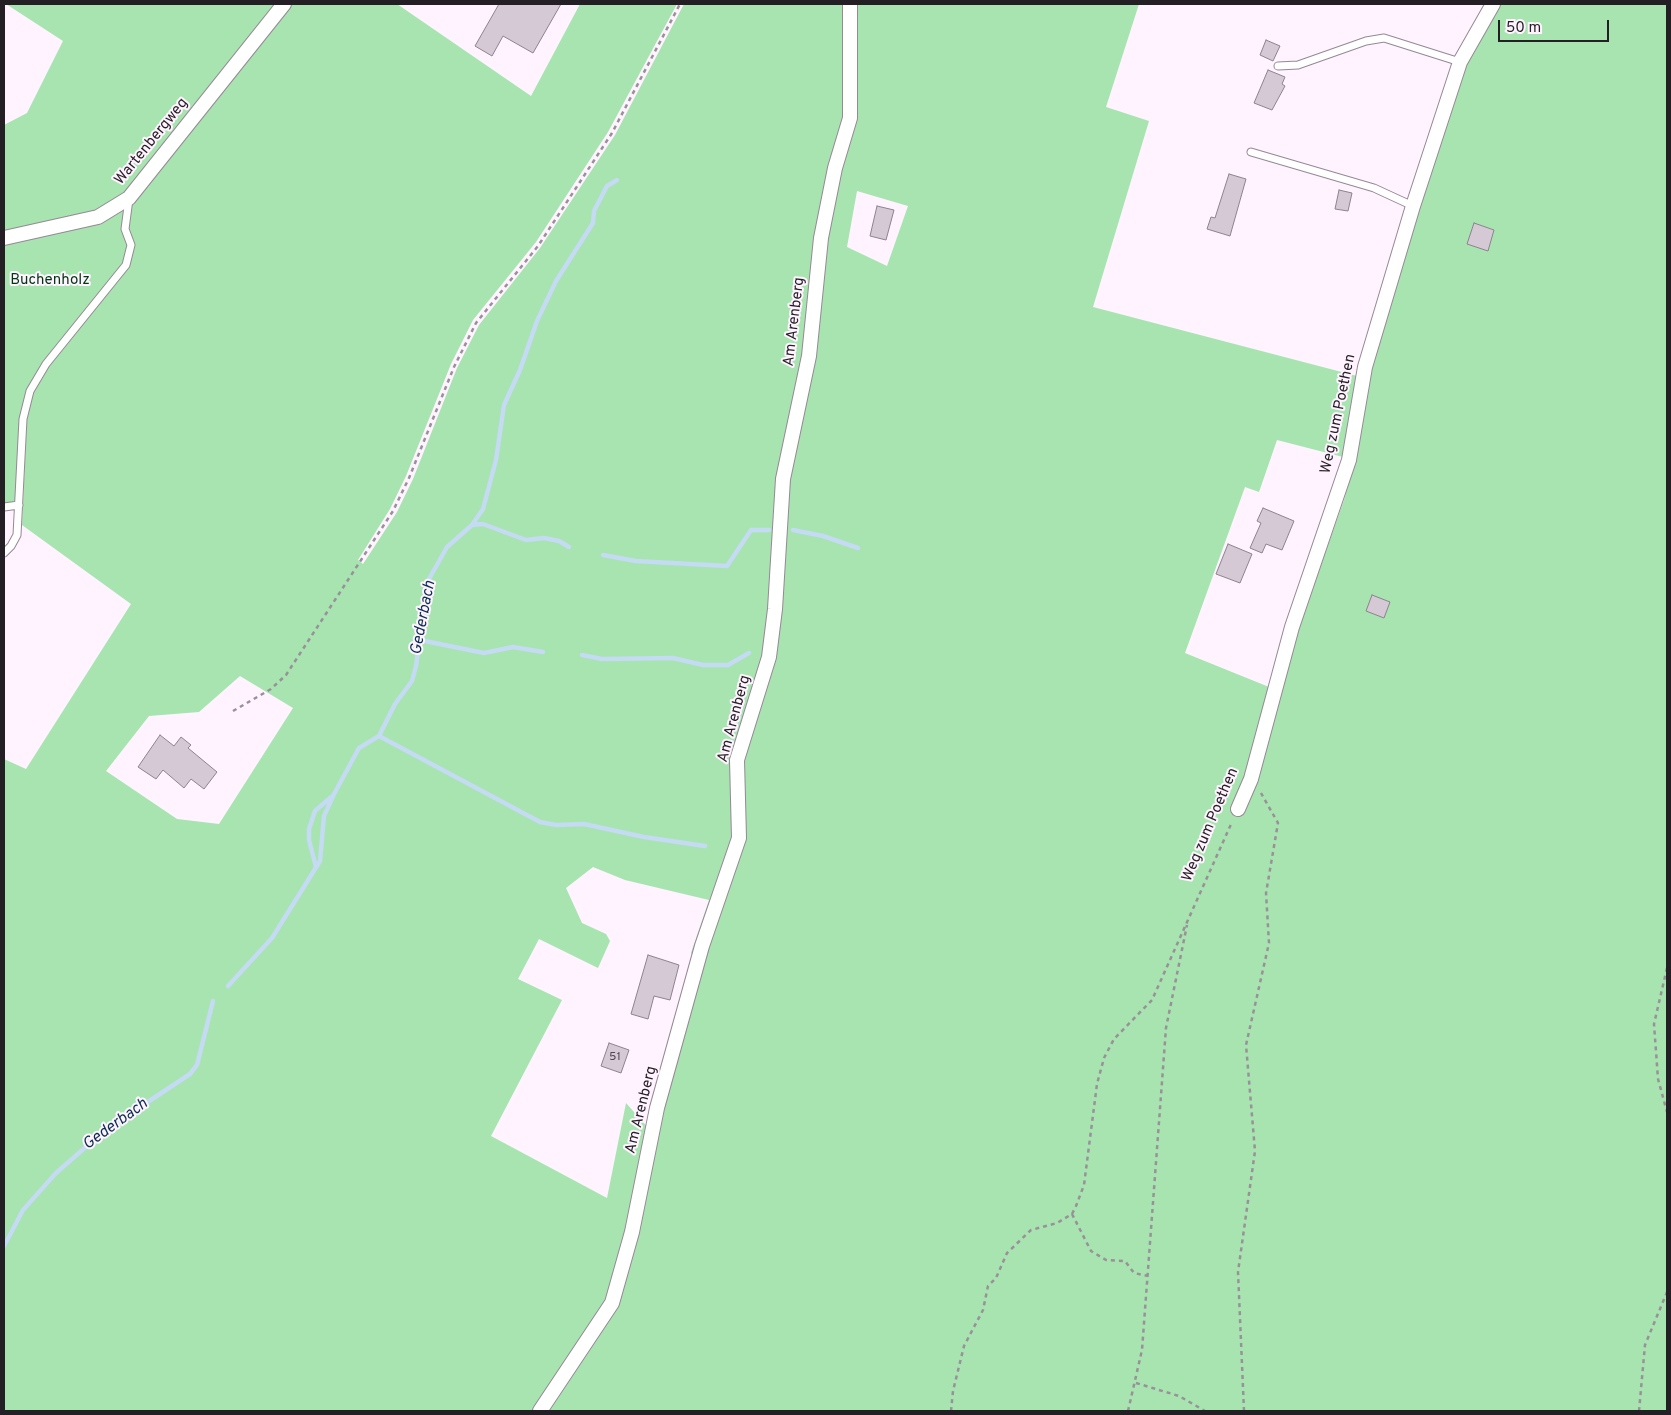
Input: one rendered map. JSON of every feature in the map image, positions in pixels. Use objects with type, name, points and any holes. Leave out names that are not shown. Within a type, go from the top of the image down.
[{"type":"street","name":"Wartenbergweg","points":[[4,238],[98,217],[129,198],[284,4]]},
{"type":"street","name":"Am Arenberg","points":[[540,1411],[612,1303],[632,1232],[657,1108],[702,946],[739,838],[737,760],[769,657],[775,609],[783,479],[809,356],[821,238],[835,168],[850,118],[850,4]]},
{"type":"street","name":"Weg zum Poethen","points":[[1238,809],[1250,779],[1292,627],[1349,460],[1365,367],[1413,206],[1460,62],[1492,4]]},
{"type":"lane","points":[[1278,66],[1298,65],[1366,41],[1384,38],[1460,62]]},
{"type":"lane","points":[[1251,152],[1374,188],[1413,206]]},
{"type":"lane","points":[[4,552],[11,546],[17,534],[24,419],[30,391],[46,364],[126,265],[132,246],[125,229],[129,198]]},
{"type":"lane","points":[[4,507],[19,505]]},
{"type":"path","points":[[233,712],[271,688],[286,675],[393,511],[409,478],[454,366],[476,322],[538,246],[612,133],[680,4]]},
{"type":"path","points":[[1244,1411],[1238,1272],[1255,1151],[1246,1044],[1269,943],[1266,892],[1278,823],[1250,779]]},
{"type":"path","name":"Weg zum Poethen","points":[[1189,916],[1238,809]]},
{"type":"path","points":[[951,1411],[953,1391],[964,1346],[983,1310],[988,1286],[996,1278],[1007,1254],[1031,1230],[1057,1222],[1072,1214],[1084,1185],[1099,1071],[1104,1058],[1114,1039],[1152,1000],[1189,916]]},
{"type":"path","points":[[1128,1411],[1142,1350],[1166,1028],[1189,916]]},
{"type":"path","points":[[1667,968],[1654,1024],[1658,1079],[1667,1112]]},
{"type":"path","points":[[1072,1214],[1091,1251],[1106,1260],[1125,1262],[1134,1273],[1148,1276]]},
{"type":"path","points":[[1639,1411],[1645,1345],[1667,1292]]},
{"type":"path","points":[[1135,1383],[1179,1396],[1205,1411]]},
{"type":"green space","name":"Buchenholz","points":[[6,4],[279,4],[124,206],[122,230],[128,245],[123,263],[28,389],[16,503],[4,505],[4,125],[27,113],[63,41]]},
{"type":"green space","points":[[291,4],[397,4],[531,96],[580,4],[677,4],[608,132],[536,242],[473,320],[451,364],[406,476],[390,509],[358,560],[363,564],[397,512],[413,479],[457,368],[479,325],[540,248],[615,135],[684,4],[846,4],[846,117],[830,167],[816,236],[828,241],[839,169],[853,120],[853,4],[1139,4],[1106,107],[1149,121],[1093,307],[1357,376],[1347,458],[1277,440],[1259,492],[1245,487],[1185,653],[1269,687],[1242,787],[1233,807],[1242,812],[1251,793],[1298,629],[1344,500],[1355,460],[1374,352],[1463,63],[1496,4],[1667,4],[1667,1411],[4,1411],[4,759],[26,769],[131,604],[22,525],[27,418],[33,392],[49,366],[128,266],[135,246],[128,228],[131,203],[280,14]],"holes":[[[857,191],[908,206],[887,266],[847,247]],[[240,676],[293,708],[219,824],[177,819],[106,771],[149,716],[199,712]],[[593,867],[625,880],[709,900],[691,953],[700,964],[681,1043],[667,1085],[651,1131],[626,1103],[607,1198],[491,1136],[562,1000],[518,979],[539,939],[598,968],[610,941],[606,934],[582,923],[566,888]]]},
{"type":"building","points":[[499,4],[561,4],[533,53],[503,36],[492,56],[475,46]]},
{"type":"building","points":[[1266,40],[1280,46],[1273,61],[1260,55]]},
{"type":"building","points":[[1268,70],[1285,77],[1282,84],[1285,86],[1272,110],[1254,103]]},
{"type":"building","points":[[1229,174],[1246,179],[1230,236],[1207,229],[1211,217],[1215,218]]},
{"type":"building","points":[[1339,190],[1352,193],[1348,211],[1335,209]]},
{"type":"building","points":[[877,206],[894,210],[886,240],[870,236]]},
{"type":"building","points":[[1474,223],[1494,230],[1488,251],[1467,244]]},
{"type":"building","points":[[1263,508],[1294,521],[1282,550],[1266,544],[1262,553],[1250,548],[1261,523],[1257,521]]},
{"type":"building","points":[[1228,544],[1252,554],[1240,583],[1216,574]]},
{"type":"building","points":[[1372,595],[1390,602],[1384,618],[1366,611]]},
{"type":"building","points":[[160,735],[174,746],[181,737],[191,745],[188,748],[217,772],[204,789],[191,779],[184,788],[163,770],[156,779],[138,767]]},
{"type":"building","points":[[648,955],[679,965],[670,1000],[654,996],[648,1019],[631,1014]]},
{"type":"building","points":[[609,1043],[629,1050],[621,1073],[601,1066]]},
{"type":"waterway","name":"Gederbach","points":[[228,986],[272,938],[320,861],[324,816],[334,794],[359,748],[379,736],[395,704],[412,681],[429,579],[447,547],[472,525],[483,509],[496,460],[504,405],[520,370],[537,321],[556,281],[593,223],[594,211],[607,186],[617,180]]},
{"type":"waterway","points":[[472,525],[483,524],[526,540],[544,538],[559,541],[569,547]]},
{"type":"waterway","points":[[603,555],[636,561],[727,566],[751,530],[769,530]]},
{"type":"waterway","points":[[793,530],[823,536],[858,548]]},
{"type":"waterway","points":[[420,640],[484,653],[513,647],[543,652]]},
{"type":"waterway","points":[[582,655],[602,659],[673,658],[703,665],[728,665],[749,653]]},
{"type":"waterway","points":[[379,736],[540,822],[556,825],[584,824],[644,837],[705,846]]},
{"type":"waterway","points":[[316,867],[309,840],[309,829],[315,811],[331,797]]},
{"type":"waterway","name":"Gederbach","points":[[4,1246],[23,1210],[56,1173],[104,1131],[190,1074],[197,1065],[213,1001]]}]
